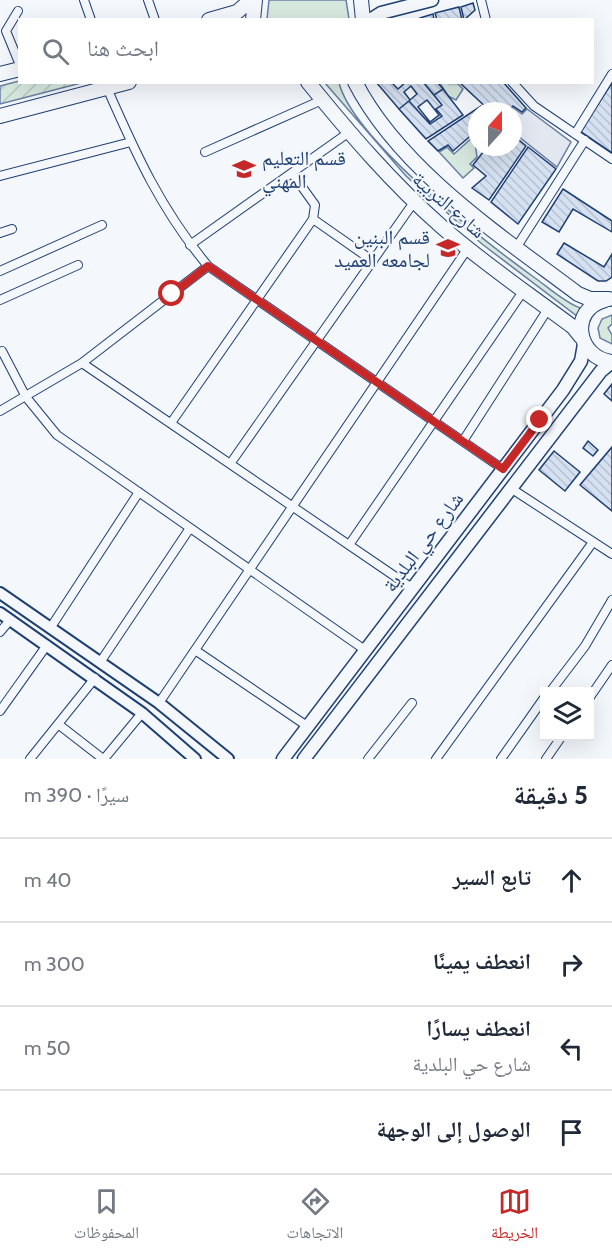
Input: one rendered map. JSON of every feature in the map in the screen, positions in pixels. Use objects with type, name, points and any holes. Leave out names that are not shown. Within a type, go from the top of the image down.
[{"type":"highway","points":[[217,18],[232,14],[253,0]]},
{"type":"highway","points":[[253,0],[253,18]]},
{"type":"highway","points":[[361,0],[363,18]]},
{"type":"highway","points":[[0,74],[18,68]]},
{"type":"highway","points":[[0,116],[122,84]]},
{"type":"highway","name":"شارع التربية","points":[[310,84],[348,133],[414,202],[468,248],[549,309],[583,340],[593,356],[612,362]]},
{"type":"highway","name":"شارع التربية","points":[[356,84],[372,111],[435,181],[516,248],[582,296],[611,298]]},
{"type":"highway","points":[[583,340],[582,320],[586,312],[592,305],[611,298]]},
{"type":"main road","points":[[375,16],[432,0]]},
{"type":"main road","name":"شارع حي البلدية","points":[[283,759],[563,390],[580,361],[583,340]]},
{"type":"main road","name":"شارع حي البلدية","points":[[304,759],[601,371],[612,362]]},
{"type":"main road","points":[[563,390],[572,390],[579,401]]},
{"type":"main road","points":[[0,593],[159,703],[228,759]]},
{"type":"main road","points":[[0,613],[142,713],[195,759]]},
{"type":"street","points":[[84,0],[90,18]]},
{"type":"street","points":[[148,0],[154,18]]},
{"type":"street","points":[[481,0],[486,18]]},
{"type":"street","points":[[18,11],[6,31],[18,62]]},
{"type":"street","points":[[575,134],[612,74]]},
{"type":"street","points":[[514,84],[534,106],[612,159]]},
{"type":"street","points":[[107,88],[149,182],[190,245],[208,266],[503,469]]},
{"type":"street","points":[[205,152],[322,100]]},
{"type":"street","points":[[190,245],[348,133]]},
{"type":"street","points":[[516,248],[585,140]]},
{"type":"street","points":[[0,177],[131,142]]},
{"type":"street","points":[[171,423],[313,219],[315,205],[292,173]]},
{"type":"street","points":[[230,464],[318,342],[414,202]]},
{"type":"street","points":[[313,219],[373,261]]},
{"type":"street","points":[[0,271],[102,225]]},
{"type":"street","points":[[0,233],[12,229]]},
{"type":"street","points":[[159,703],[468,248]]},
{"type":"street","points":[[0,300],[78,266]]},
{"type":"street","points":[[0,411],[82,363],[208,266]]},
{"type":"street","points":[[349,545],[524,290]]},
{"type":"street","points":[[463,441],[549,309]]},
{"type":"street","points":[[2,351],[26,397],[57,435],[365,650]]},
{"type":"street","points":[[82,363],[412,588]]},
{"type":"street","points":[[512,489],[612,555]]},
{"type":"street","points":[[51,627],[139,492]]},
{"type":"street","points":[[101,661],[190,528]]},
{"type":"street","points":[[436,759],[593,542]]},
{"type":"street","points":[[554,687],[585,646],[612,600]]},
{"type":"street","points":[[0,632],[10,620]]},
{"type":"street","points":[[0,711],[47,645]]},
{"type":"street","points":[[195,650],[307,726]]},
{"type":"street","points":[[594,691],[612,665]]},
{"type":"street","points":[[30,759],[95,678]]},
{"type":"street","points":[[368,759],[412,703]]},
{"type":"street","points":[[501,759],[540,704]]},
{"type":"street","points":[[58,724],[103,759],[142,713]]},
{"type":"street","points":[[546,759],[559,741]]},
{"type":"green space","points":[[269,0],[346,0],[349,18],[267,18]]},
{"type":"green space","points":[[18,81],[18,84],[77,84],[0,104],[0,86]]},
{"type":"green space","points":[[326,84],[339,84],[350,106],[369,132],[424,188],[513,262],[562,299],[580,308],[577,316],[482,244],[406,176]]},
{"type":"green space","points":[[441,84],[458,84],[463,89],[456,100],[448,96]]},
{"type":"green space","points":[[468,141],[468,156],[477,156],[470,164],[474,168],[463,178],[439,152],[447,147],[454,154]]},
{"type":"green space","points":[[612,315],[612,324],[608,328],[612,335],[612,344],[600,338],[598,328],[602,319]]},
{"type":"shaded area","points":[[527,109],[571,142],[557,167],[522,139],[522,114]]},
{"type":"building","points":[[473,3],[475,10],[464,18],[461,7]]},
{"type":"building","points":[[459,7],[462,18],[436,18],[435,13]]},
{"type":"building","points":[[433,14],[434,18],[420,18]]},
{"type":"building","points":[[612,83],[612,153],[580,131]]},
{"type":"building","points":[[378,84],[393,84],[398,89],[404,84],[425,84],[442,105],[436,109],[442,116],[430,124],[409,101],[399,109]],"holes":[[[411,86],[417,94],[410,100],[404,92]],[[427,100],[439,115],[430,122],[418,107]]]},
{"type":"building","points":[[425,84],[439,84],[443,89],[434,95]]},
{"type":"building","points":[[461,84],[505,84],[521,102],[480,102]]},
{"type":"building","points":[[443,89],[463,115],[426,139],[399,109],[409,101],[430,124],[442,116],[436,109],[442,105],[434,95]]},
{"type":"building","points":[[468,115],[468,138],[453,151],[448,145],[438,151],[428,141]]},
{"type":"building","points":[[528,147],[556,169],[518,224],[491,202]]},
{"type":"building","points":[[480,156],[519,156],[489,200],[472,188],[486,176],[473,165]]},
{"type":"building","points":[[563,189],[612,221],[612,232],[573,209],[559,232],[542,222]]},
{"type":"building","points":[[564,243],[604,267],[612,254],[612,277],[606,281],[598,281],[557,254]]},
{"type":"building","points":[[612,384],[612,401],[604,394]]},
{"type":"building","points":[[588,441],[598,450],[593,456],[583,448]]},
{"type":"building","points":[[612,447],[612,511],[580,485]]},
{"type":"building","points":[[554,451],[580,472],[565,491],[539,470]]},
{"type":"place","name":"قسم التعليم المهني","points":[[244,169]]},
{"type":"place","name":"قسم البنين لجامعه العميد","points":[[448,248]]},
{"type":"route","points":[[172,294],[208,266],[503,469],[540,420]]}]
